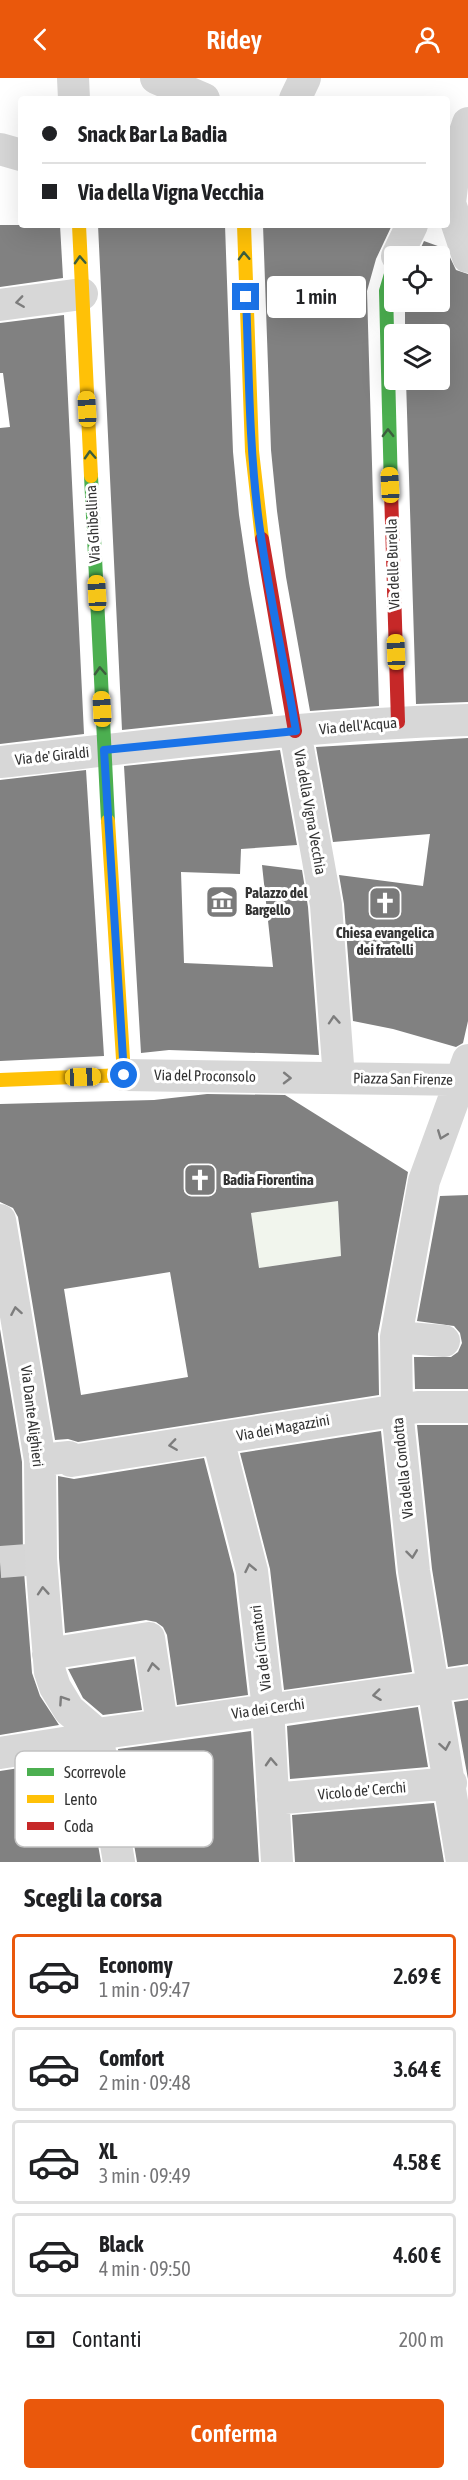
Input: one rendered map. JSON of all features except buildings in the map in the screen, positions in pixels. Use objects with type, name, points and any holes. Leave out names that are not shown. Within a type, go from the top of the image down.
[{"type":"street","points":[[73,78],[74,96]]},
{"type":"street","points":[[156,78],[197,96]]},
{"type":"street","points":[[296,96],[305,78]]},
{"type":"street","points":[[450,196],[455,162],[468,123]]},
{"type":"street","points":[[0,149],[18,154]]},
{"type":"street","points":[[450,206],[468,257]]},
{"type":"street","name":"Via Ghibellina","points":[[79,228],[104,750],[124,1075]]},
{"type":"street","name":"Via della Vigna Vecchia","points":[[244,228],[252,451],[258,513],[267,580],[326,905],[339,1078]]},
{"type":"street","points":[[402,246],[411,228]]},
{"type":"street","points":[[0,305],[82,294]]},
{"type":"street","name":"Via delle Burella","points":[[386,312],[399,722]]},
{"type":"street","name":"Via dell'Acqua","points":[[104,750],[399,722],[468,720]]},
{"type":"street","name":"Via de' Giraldi","points":[[0,762],[104,750]]},
{"type":"street","name":"Piazza San Firenze","points":[[339,1078],[466,1074]]},
{"type":"street","name":"Via della Condotta","points":[[462,1862],[451,1783],[414,1570],[397,1410],[396,1337],[424,1180],[466,1074]]},
{"type":"street","name":"Via del Proconsolo","points":[[0,1080],[124,1075],[339,1078]]},
{"type":"street","name":"Via Dante Alighieri","points":[[0,1220],[13,1370],[40,1460],[40,1549],[50,1672],[69,1710],[98,1736]]},
{"type":"street","points":[[396,1337],[444,1341]]},
{"type":"street","name":"Via dei Magazzini","points":[[40,1460],[69,1457],[71,1461],[418,1407],[468,1407]]},
{"type":"street","name":"Via dei Cimatori","points":[[218,1439],[252,1571],[268,1709],[277,1862]]},
{"type":"street","points":[[48,1652],[149,1638],[162,1724]]},
{"type":"street","name":"Via dei Cerchi","points":[[0,1753],[89,1739],[162,1724],[468,1682]]},
{"type":"street","points":[[98,1736],[100,1751]]},
{"type":"street","name":"Vicolo de' Cerchi","points":[[273,1799],[451,1783]]},
{"type":"street","points":[[116,1847],[119,1862]]},
{"type":"shaded area","points":[[338,1201],[341,1256],[259,1268],[251,1213]]},
{"type":"tunnel","points":[[0,1562],[41,1559]]},
{"type":"traffic: fast","points":[[387,312],[391,490]]},
{"type":"traffic: fast","points":[[91,476],[108,821]]},
{"type":"traffic: slow","points":[[79,228],[91,476]]},
{"type":"traffic: slow","points":[[244,228],[252,451],[262,539]]},
{"type":"traffic: slow","points":[[0,1080],[124,1075],[108,821]]},
{"type":"traffic: jam","points":[[391,490],[398,722]]},
{"type":"traffic: jam","points":[[262,539],[295,731]]},
{"type":"place","name":"Palazzo del Bargello","points":[[222,902]]},
{"type":"place","name":"Chiesa evangelica dei fratelli","points":[[385,903]]},
{"type":"place","name":"Badia Fiorentina","points":[[200,1180]]},
{"type":"route","points":[[124,1075],[104,750],[296,731],[267,580],[258,513],[252,451],[246,297]]}]
